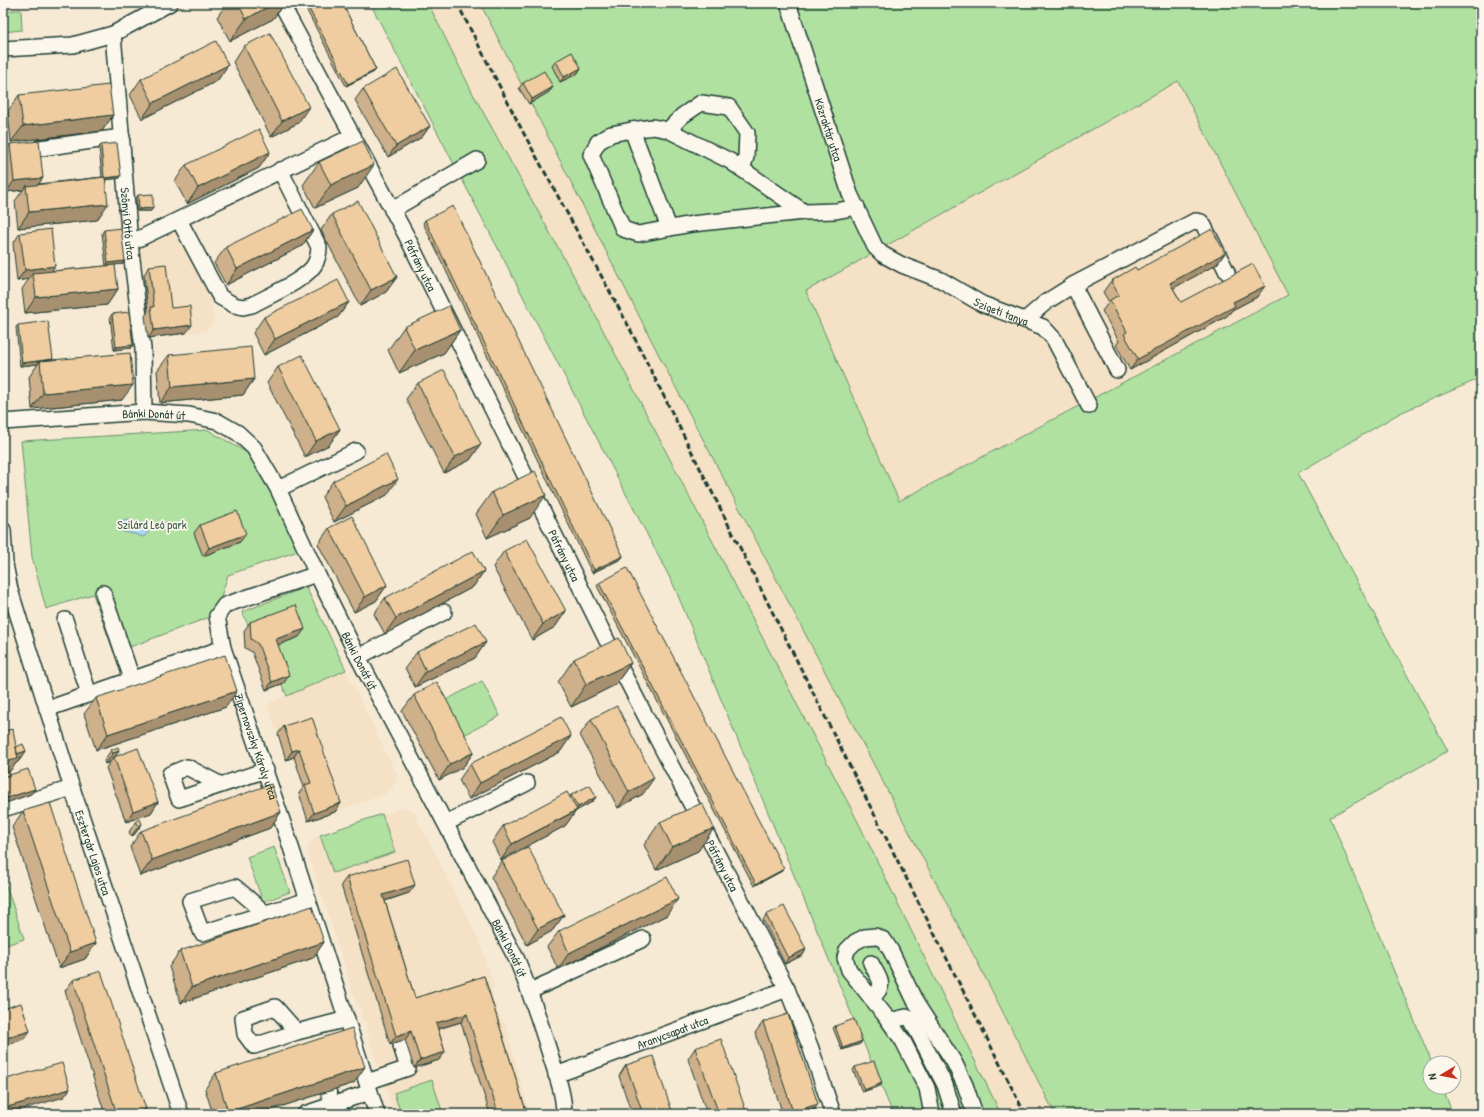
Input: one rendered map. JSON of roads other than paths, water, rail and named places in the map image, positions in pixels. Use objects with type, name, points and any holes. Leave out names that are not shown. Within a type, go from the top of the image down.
[{"type":"street","points":[[3,50],[73,45],[114,34],[170,3]]},
{"type":"street","name":"Páfrány utca","points":[[281,3],[392,210],[620,667],[787,990],[810,1046],[833,1114]]},
{"type":"street","name":"Közraktár utca","points":[[788,3],[850,194],[875,247],[880,252]]},
{"type":"street","name":"Szőnyi Ottó utca","points":[[114,34],[130,243],[143,349],[144,412]]},
{"type":"street","points":[[668,130],[682,116],[701,103],[729,107],[747,133],[746,157],[742,169]]},
{"type":"street","points":[[804,212],[742,169],[705,148],[668,130],[653,127],[611,134],[598,142],[591,154],[623,229],[638,234],[728,219],[804,212],[836,212],[857,207]]},
{"type":"street","points":[[632,130],[669,228]]},
{"type":"street","points":[[130,243],[353,136]]},
{"type":"street","points":[[40,148],[122,137]]},
{"type":"street","points":[[392,210],[477,160]]},
{"type":"street","points":[[178,220],[220,297],[234,305],[243,307],[252,305],[305,276],[316,264],[318,256],[319,247],[280,170]]},
{"type":"street","points":[[1025,320],[1046,302],[1073,285],[1195,221],[1201,222],[1204,226],[1227,272]]},
{"type":"street","name":"Szigeti tanya","points":[[880,252],[902,265],[941,280],[982,304],[1043,327],[1054,339],[1089,406]]},
{"type":"street","points":[[1073,285],[1116,370]]},
{"type":"street","name":"Bánki Donát út","points":[[3,422],[144,412],[189,414],[216,421],[238,433],[254,448],[278,489],[317,574],[358,657],[517,960],[530,991],[564,1101],[564,1114]]},
{"type":"street","points":[[278,489],[356,451]]},
{"type":"street","name":"Esztergár Lajos utca","points":[[3,530],[6,591],[181,1114]]},
{"type":"street","name":"Zipernovszky Károly utca","points":[[317,574],[225,605],[217,616],[223,648],[266,770],[377,1114]]},
{"type":"street","points":[[103,593],[132,679]]},
{"type":"street","points":[[358,657],[444,612]]},
{"type":"street","points":[[66,620],[89,694]]},
{"type":"street","points":[[46,709],[223,648]]},
{"type":"street","points":[[221,785],[266,770]]},
{"type":"street","points":[[446,824],[527,783]]},
{"type":"street","points":[[3,809],[72,788]]},
{"type":"street","points":[[265,913],[308,900]]},
{"type":"street","points":[[953,1110],[945,1085],[911,1019],[906,1017],[889,1021],[848,970],[845,958],[847,950],[855,942],[864,937],[875,936],[884,940],[891,951],[888,958],[888,965],[905,1001],[909,1003],[916,1003],[954,1062],[945,1085],[953,1110]]},
{"type":"street","points":[[530,991],[643,939]]},
{"type":"street","points":[[871,963],[881,987],[880,990],[871,998]]},
{"type":"street","name":"Aranycsapat utca","points":[[556,1075],[787,990]]},
{"type":"street","points":[[297,1032],[347,1019]]},
{"type":"street","points":[[305,1114],[330,1098],[368,1087],[408,1068],[400,1046]]},
{"type":"street","points":[[945,1085],[953,1110]]},
{"type":"water","points":[[125,520],[144,524],[149,531],[144,537],[123,532],[120,525]]},
{"type":"railway","points":[[457,3],[523,132],[628,325],[1025,1114]]},
{"type":"park label","name":"Szilárd Leó park","points":[[152,524]]}]
